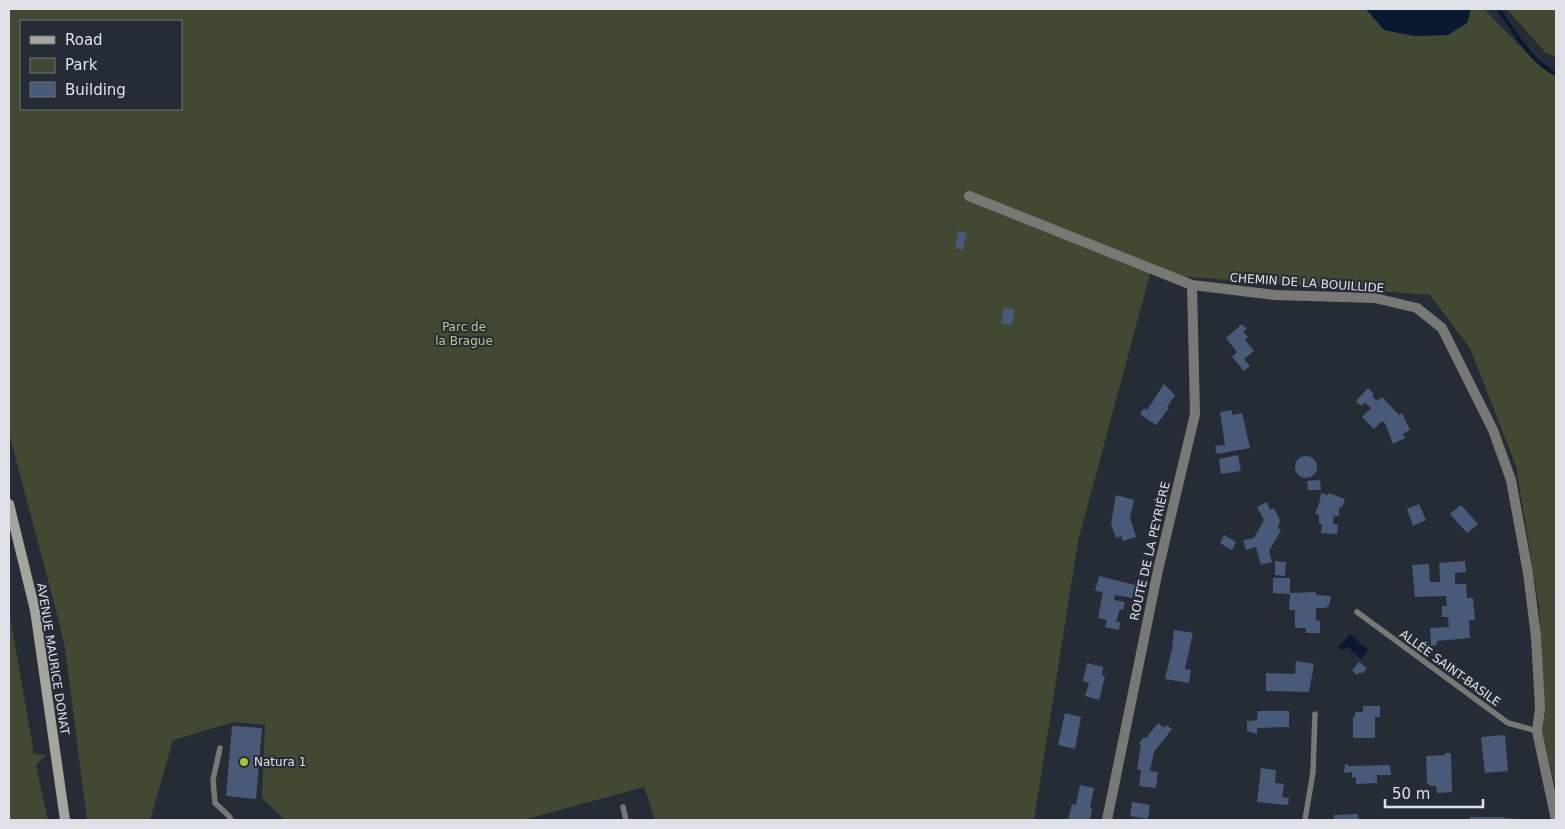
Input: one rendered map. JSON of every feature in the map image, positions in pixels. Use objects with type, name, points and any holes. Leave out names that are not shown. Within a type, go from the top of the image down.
[{"type":"main road","name":"AVENUE MAURICE DONAT","points":[[9,504],[35,610],[65,820]]},
{"type":"street","name":"CHEMIN DE LA BOUILLIDE","points":[[969,196],[1192,285],[1275,295],[1375,298],[1417,308],[1442,328],[1493,430],[1511,480],[1528,573],[1536,637],[1540,708],[1537,731],[1556,820]]},
{"type":"street","name":"ROUTE DE LA PEYRIÈRE","points":[[1107,820],[1158,570],[1195,414],[1192,285]]},
{"type":"lane","name":"ALLÉE SAINT-BASILE","points":[[1357,612],[1508,723],[1537,731]]},
{"type":"lane","points":[[1306,820],[1313,772],[1315,714]]},
{"type":"lane","points":[[220,748],[213,780],[215,802],[231,820]]},
{"type":"lane","points":[[623,807],[626,820]]},
{"type":"green space","name":"Parc de la Brague","points":[[9,9],[1366,9],[1384,30],[1467,23],[1471,9],[1485,9],[1539,65],[1556,71],[1556,791],[1543,734],[1539,607],[1516,466],[1470,348],[1430,295],[1150,274],[1078,541],[1034,820],[655,820],[644,787],[523,820],[285,820],[262,798],[265,725],[234,722],[173,740],[150,820],[87,820],[65,648],[9,433]]},
{"type":"green space","points":[[1507,9],[1556,9],[1556,57],[1546,53]]},
{"type":"green space","points":[[9,611],[34,754],[46,755],[36,765],[48,820],[9,820]]},
{"type":"water","points":[[1366,9],[1471,9],[1467,23],[1448,35],[1414,36],[1384,30]]},
{"type":"water","points":[[1350,634],[1368,650],[1361,659],[1348,647],[1342,650],[1338,647]]},
{"type":"building","points":[[958,231],[967,233],[963,250],[955,248]]},
{"type":"building","points":[[1004,307],[1015,310],[1012,325],[1001,323]]},
{"type":"building","points":[[1242,324],[1247,329],[1243,332],[1248,337],[1245,340],[1254,351],[1244,359],[1250,366],[1244,371],[1232,357],[1237,352],[1226,338]]},
{"type":"building","points":[[1164,384],[1175,395],[1167,407],[1169,408],[1156,425],[1140,414],[1144,408],[1147,410]]},
{"type":"building","points":[[1368,388],[1374,394],[1372,396],[1377,401],[1382,397],[1399,415],[1402,413],[1410,430],[1403,434],[1405,438],[1393,444],[1386,425],[1382,421],[1374,429],[1362,417],[1371,408],[1365,403],[1361,406],[1356,401]]},
{"type":"building","points":[[1232,410],[1232,415],[1242,413],[1250,448],[1217,454],[1215,446],[1225,445],[1220,412]]},
{"type":"building","points":[[1238,455],[1241,471],[1221,474],[1219,459]]},
{"type":"building","points":[[1306,456],[1314,459],[1317,467],[1314,475],[1306,478],[1298,475],[1295,467],[1298,459]]},
{"type":"building","points":[[1320,480],[1321,490],[1308,490],[1307,481]]},
{"type":"building","points":[[1321,493],[1328,495],[1329,493],[1345,499],[1342,507],[1339,509],[1339,516],[1334,516],[1334,509],[1333,524],[1338,525],[1337,534],[1321,533],[1322,524],[1319,524],[1319,515],[1315,513]]},
{"type":"building","points":[[1116,495],[1134,500],[1130,518],[1136,537],[1123,541],[1121,536],[1116,538],[1111,524]]},
{"type":"building","points":[[1267,502],[1270,510],[1274,508],[1280,520],[1278,528],[1281,530],[1269,551],[1272,562],[1261,565],[1256,547],[1246,550],[1243,540],[1254,538],[1264,520],[1257,507]]},
{"type":"building","points":[[1419,504],[1426,520],[1413,526],[1407,509]]},
{"type":"building","points":[[1461,505],[1478,524],[1467,533],[1450,514]]},
{"type":"building","points":[[1224,535],[1236,542],[1232,550],[1220,543]]},
{"type":"building","points":[[1275,561],[1286,562],[1285,576],[1275,575]]},
{"type":"building","points":[[1465,561],[1466,572],[1455,573],[1455,584],[1466,584],[1467,598],[1473,598],[1475,620],[1469,620],[1470,638],[1437,641],[1437,645],[1431,646],[1430,628],[1449,627],[1448,617],[1442,617],[1442,606],[1447,606],[1446,596],[1415,597],[1412,565],[1429,564],[1430,582],[1440,582],[1439,563]]},
{"type":"building","points":[[1099,576],[1135,585],[1132,598],[1115,595],[1114,600],[1125,602],[1123,610],[1120,609],[1116,622],[1120,622],[1119,630],[1105,627],[1107,620],[1098,618],[1103,592],[1095,591]]},
{"type":"building","points":[[1273,578],[1290,578],[1290,593],[1316,592],[1316,595],[1331,596],[1329,606],[1316,608],[1316,620],[1320,621],[1320,633],[1306,633],[1306,628],[1295,628],[1295,610],[1289,610],[1290,594],[1273,593]]},
{"type":"building","points":[[1174,630],[1193,633],[1185,669],[1191,670],[1189,683],[1165,679]]},
{"type":"building","points":[[1296,661],[1314,664],[1309,692],[1266,691],[1266,673],[1295,674]]},
{"type":"building","points":[[1359,662],[1367,668],[1362,674],[1360,672],[1357,675],[1352,670]]},
{"type":"building","points":[[1087,663],[1103,667],[1102,675],[1105,676],[1099,700],[1085,696],[1089,683],[1083,681]]},
{"type":"building","points":[[1363,706],[1380,706],[1380,717],[1375,717],[1375,738],[1353,738],[1353,717],[1355,717],[1355,712],[1363,712]]},
{"type":"building","points":[[1258,711],[1289,711],[1289,727],[1257,728],[1257,734],[1247,731],[1247,721],[1257,720]]},
{"type":"building","points":[[1065,713],[1081,717],[1075,749],[1058,745]]},
{"type":"building","points":[[1158,723],[1164,728],[1166,725],[1172,729],[1154,752],[1150,771],[1158,772],[1156,788],[1139,786],[1141,770],[1137,769],[1141,745],[1139,743],[1144,737],[1146,738]]},
{"type":"building","name":"Natura 1","points":[[232,726],[262,728],[256,799],[226,796]]},
{"type":"building","points":[[1505,735],[1508,771],[1485,773],[1481,737]]},
{"type":"building","points":[[1445,753],[1451,753],[1452,792],[1437,793],[1436,786],[1431,786],[1427,783],[1426,756],[1446,755]]},
{"type":"building","points":[[1345,764],[1348,764],[1348,766],[1390,765],[1391,775],[1377,775],[1377,783],[1356,784],[1356,778],[1352,777],[1352,772],[1344,773]]},
{"type":"building","points":[[1261,768],[1276,770],[1275,783],[1284,784],[1282,797],[1289,798],[1288,805],[1257,802]]},
{"type":"building","points":[[1080,785],[1094,788],[1090,820],[1068,820],[1072,804],[1076,805]]},
{"type":"building","points":[[1132,802],[1150,805],[1148,819],[1130,816]]},
{"type":"building","points":[[1358,814],[1358,820],[1334,820],[1334,815]]},
{"type":"building","points":[[1470,817],[1504,817],[1517,820],[1470,820]]},
{"type":"waterway","points":[[1498,9],[1538,62],[1556,74]]},
{"type":"place","name":"Natura 1","points":[[244,762]]}]
